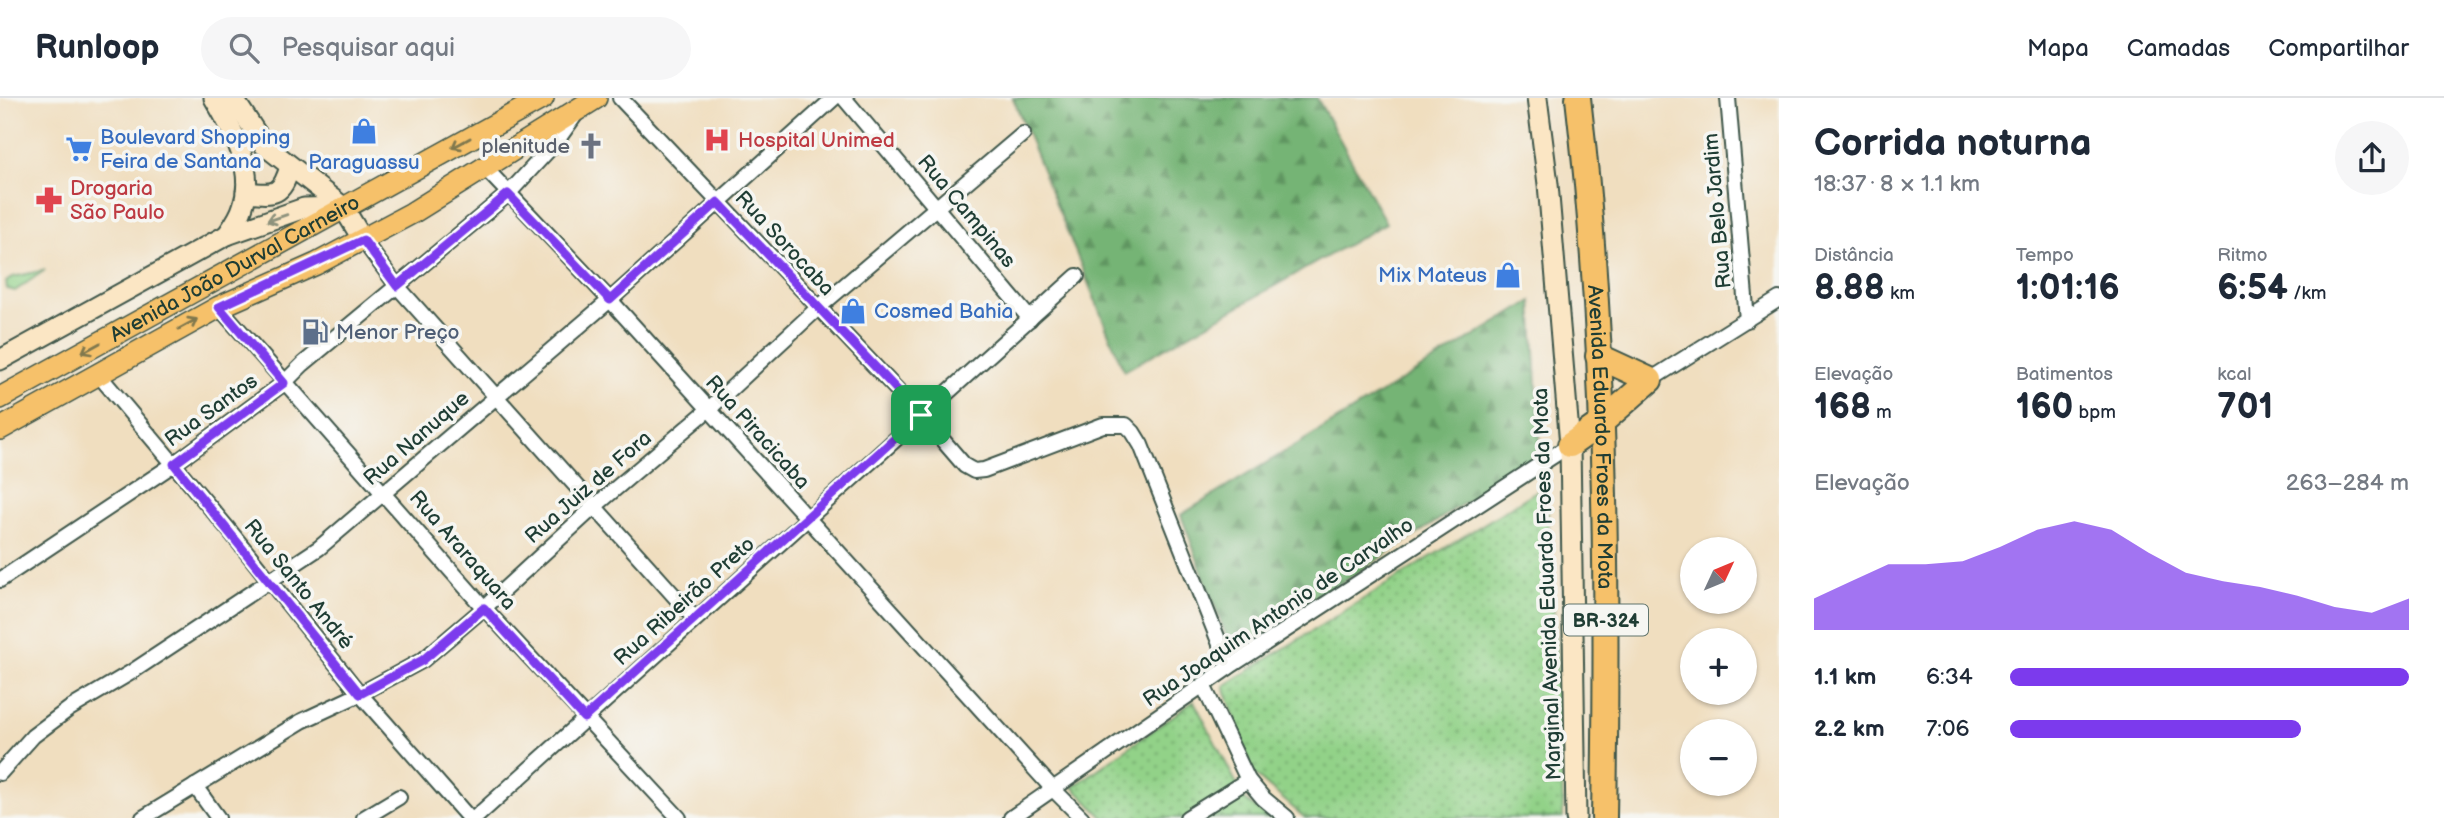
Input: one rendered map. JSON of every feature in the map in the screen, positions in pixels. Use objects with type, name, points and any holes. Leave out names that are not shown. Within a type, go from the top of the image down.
[{"type":"highway","name":"Avenida Eduardo Froes da Mota","points":[[1578,98],[1590,221],[1606,557],[1604,818]]},
{"type":"highway","points":[[1570,445],[1601,423],[1650,380],[1598,356]]},
{"type":"main road","name":"Avenida João Durval Carneiro","points":[[0,398],[543,98]]},
{"type":"main road","name":"Avenida João Durval Carneiro","points":[[0,429],[219,307],[363,240],[588,103]]},
{"type":"street","points":[[214,98],[232,130],[245,169],[246,192],[240,215],[227,235]]},
{"type":"street","points":[[233,98],[264,145],[343,207],[363,240],[397,286],[695,619]]},
{"type":"street","name":"Rua Sorocaba","points":[[620,98],[921,415]]},
{"type":"street","name":"Rua Nanuque","points":[[0,773],[33,736],[69,709],[319,548],[610,300],[834,98]]},
{"type":"street","name":"Rua Campinas","points":[[844,98],[1030,319]]},
{"type":"street","name":"Marginal Avenida Eduardo Froes da Mota","points":[[1537,98],[1548,184],[1570,445],[1576,818]]},
{"type":"street","name":"Rua Belo Jardim","points":[[1728,98],[1747,320]]},
{"type":"street","name":"Rua Santos","points":[[0,580],[174,464],[284,383],[303,364],[508,194],[588,103]]},
{"type":"street","name":"Rua Juiz de Fora","points":[[143,818],[302,721],[423,660],[594,507],[709,409],[817,308],[1023,134]]},
{"type":"street","points":[[246,192],[277,192],[285,184],[290,167]]},
{"type":"street","name":"Rua Piracicaba","points":[[485,168],[610,300],[1082,818]]},
{"type":"street","points":[[0,360],[227,235],[304,208],[343,207]]},
{"type":"street","name":"Rua Ribeirão Preto","points":[[475,818],[1077,276]]},
{"type":"street","points":[[1650,380],[1779,299]]},
{"type":"street","name":"Rua Araraquara","points":[[219,307],[484,608],[678,818]]},
{"type":"street","name":"Rua Santo André","points":[[98,374],[360,694],[469,818]]},
{"type":"street","points":[[921,415],[958,459],[974,471],[995,467],[1103,425],[1126,425],[1141,445],[1229,667]]},
{"type":"street","name":"Rua Joaquim Antonio de Carvalho","points":[[1011,818],[1229,667],[1570,445]]},
{"type":"street","points":[[1203,685],[1248,780],[1263,798],[1287,818]]},
{"type":"street","points":[[1187,818],[1248,780]]},
{"type":"street","points":[[195,786],[218,818]]},
{"type":"street","points":[[364,818],[399,797]]},
{"type":"green space","points":[[1013,98],[1317,98],[1386,223],[1124,371]]},
{"type":"green space","points":[[45,270],[15,291],[7,289],[6,282],[13,277]]},
{"type":"green space","points":[[1532,301],[1541,453],[1233,654],[1181,515]]},
{"type":"green space","points":[[1546,485],[1561,730],[1563,818],[1305,818],[1253,773],[1224,686]]},
{"type":"green space","points":[[1194,701],[1245,800],[1268,818],[1104,818],[1073,787]]},
{"type":"place","name":"Paraguassu","points":[[364,131]]},
{"type":"place","name":"Hospital Unimed","points":[[717,140]]},
{"type":"place","name":"plenitude","points":[[591,146]]},
{"type":"place","name":"Boulevard Shopping Feira de Santana","points":[[79,149]]},
{"type":"place","name":"Drogaria São Paulo","points":[[49,200]]},
{"type":"place","name":"Mix Mateus","points":[[1508,275]]},
{"type":"place","name":"Cosmed Bahia","points":[[853,311]]},
{"type":"place","name":"Menor Preço","points":[[315,332]]},
{"type":"route","points":[[508,194],[610,300],[718,202],[921,415],[584,718],[484,608],[423,660],[360,694],[174,464],[284,383],[219,307],[363,240],[397,286],[508,194]]}]
